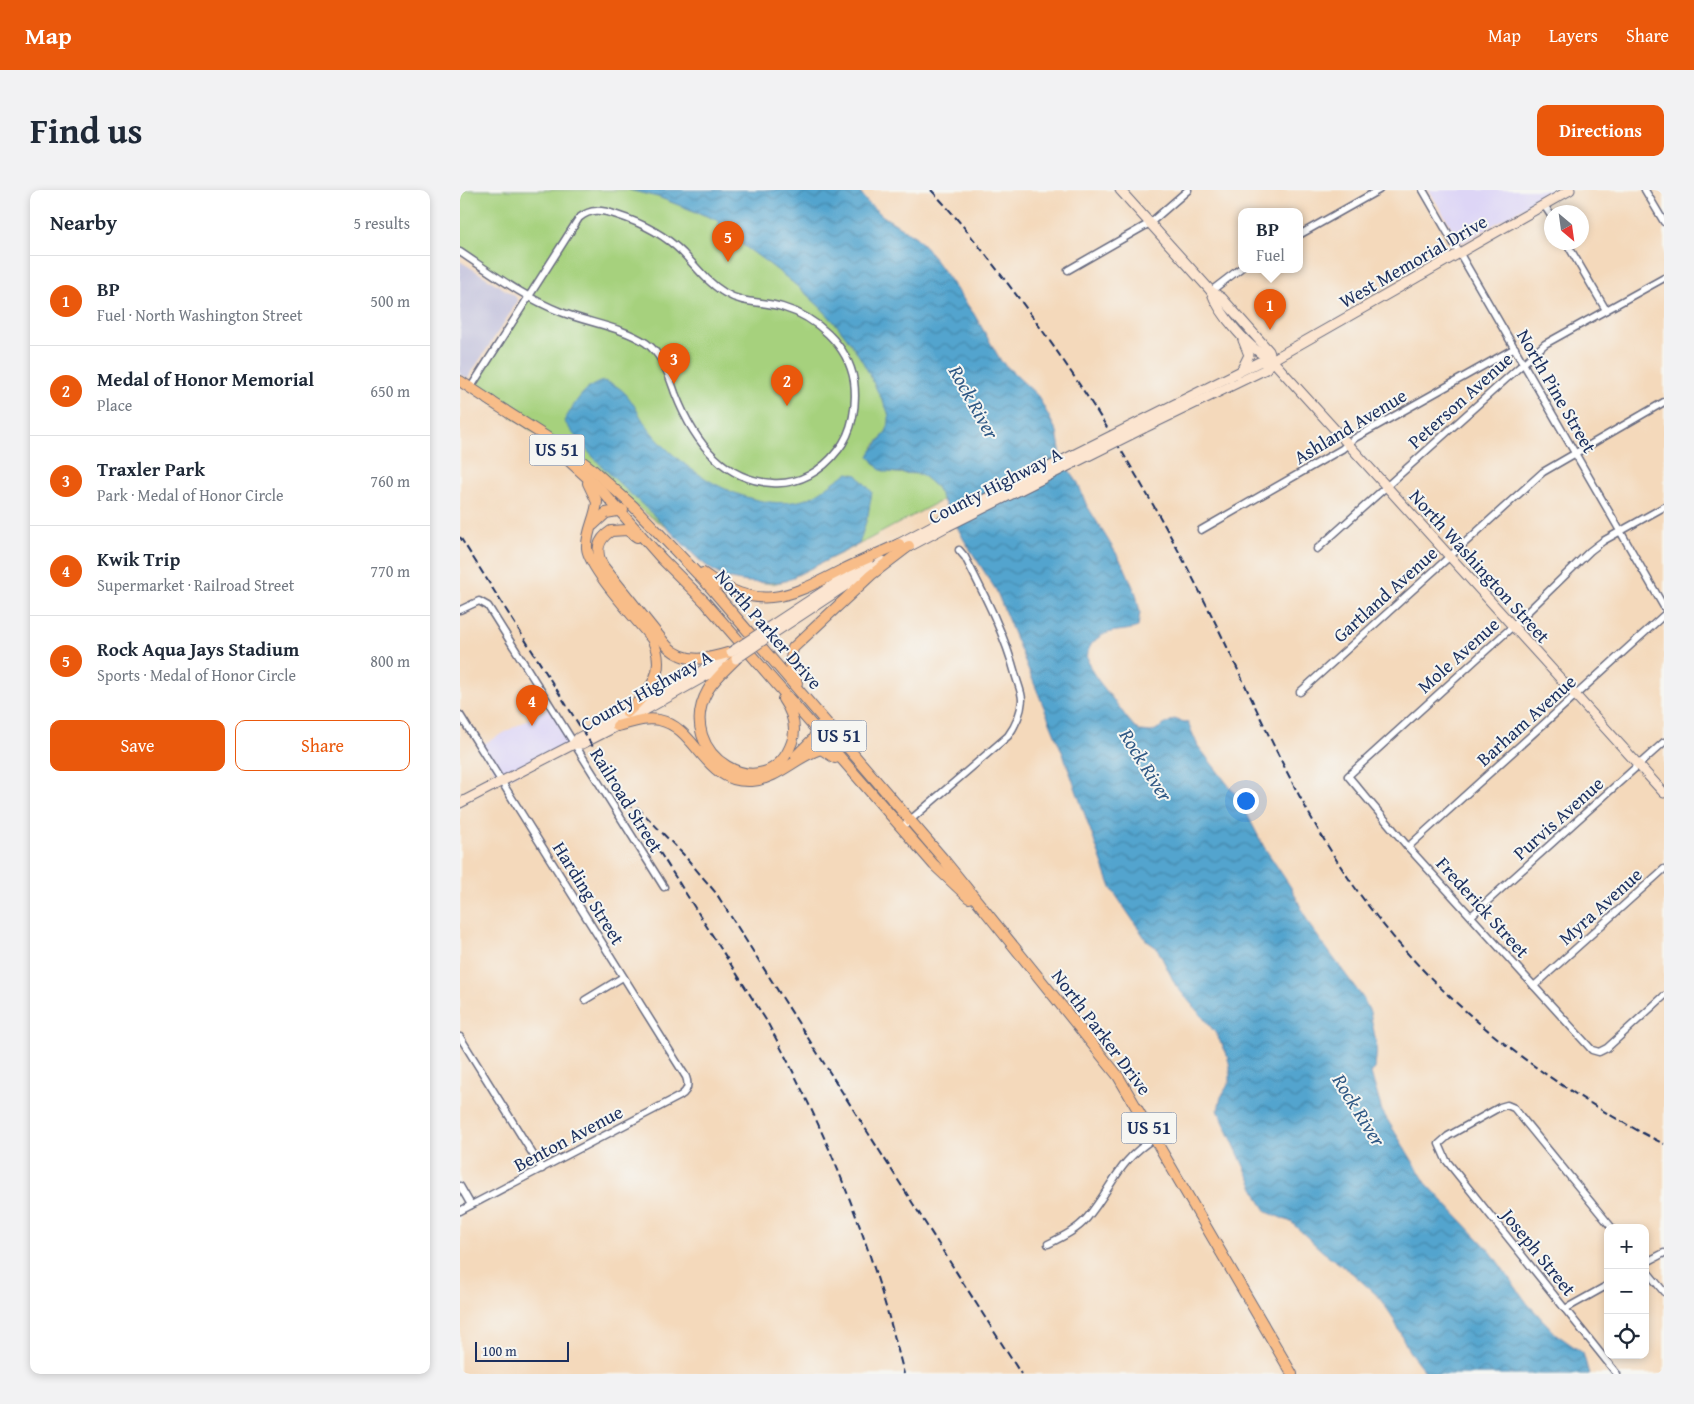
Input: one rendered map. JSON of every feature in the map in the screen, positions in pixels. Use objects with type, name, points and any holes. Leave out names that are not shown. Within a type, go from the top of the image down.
[{"type":"main road","name":"North Washington Street","points":[[1120,190],[1211,292],[1222,298],[1269,351],[1272,360]]},
{"type":"main road","name":"West Memorial Drive","points":[[1143,424],[1259,362],[1272,360],[1570,190]]},
{"type":"main road","name":"North Washington Street","points":[[1211,292],[1215,303],[1232,323],[1261,355],[1272,360],[1664,793]]},
{"type":"main road","points":[[1232,323],[1245,344],[1249,355],[1240,372]]},
{"type":"main road","name":"West Memorial Drive","points":[[1143,424],[1266,369],[1272,360]]},
{"type":"main road","name":"North Parker Drive","points":[[460,381],[544,438],[619,510],[662,559],[705,602],[934,865],[992,919]]},
{"type":"main road","name":"North Parker Drive","points":[[487,399],[592,469],[648,523],[681,557],[800,691],[911,820],[1112,1068],[1155,1138],[1291,1374]]},
{"type":"main road","name":"County Highway A","points":[[574,744],[582,744],[681,692],[733,655],[854,579],[904,545],[1143,424]]},
{"type":"main road","points":[[575,467],[592,487],[597,502],[587,546],[593,563],[652,639],[658,652],[656,678],[650,690],[627,713]]},
{"type":"main road","points":[[591,526],[601,516],[619,510],[632,512],[648,523]]},
{"type":"main road","points":[[662,559],[634,533],[627,530],[611,531],[603,537],[599,546],[598,555],[603,566],[671,650],[691,659],[733,655]]},
{"type":"main road","points":[[681,557],[727,588],[744,595],[767,597],[781,596],[802,590],[904,545]]},
{"type":"main road","points":[[800,691],[790,664],[793,648],[904,545]]},
{"type":"main road","points":[[733,655],[708,689],[702,704],[700,722],[703,738],[711,754],[723,766],[738,772],[755,773],[771,768],[785,757],[793,738],[792,714],[764,672]]},
{"type":"main road","name":"County Highway A","points":[[574,744],[578,738],[733,655]]},
{"type":"main road","points":[[781,770],[805,748],[818,731],[818,712]]},
{"type":"main road","points":[[617,726],[648,719],[666,722],[686,736],[717,771],[737,780],[760,780],[821,749],[827,751],[857,777]]},
{"type":"main road","points":[[460,803],[574,744]]},
{"type":"street","points":[[1068,270],[1150,223],[1188,190]]},
{"type":"street","points":[[1303,233],[1379,190]]},
{"type":"street","name":"North Pine Street","points":[[1423,190],[1664,607]]},
{"type":"street","points":[[1645,190],[1664,222]]},
{"type":"street","points":[[460,252],[528,297],[562,313],[632,336],[652,348],[664,366],[678,401],[697,437],[709,452],[736,474],[767,483],[790,483],[808,476],[819,469],[841,447],[852,420],[855,392],[851,368],[834,339],[814,322],[788,309],[744,301],[729,295],[709,281],[671,242],[648,227],[608,212],[587,212],[579,218],[528,297],[471,388]]},
{"type":"street","points":[[1571,250],[1606,310]]},
{"type":"street","points":[[1211,292],[1238,270]]},
{"type":"street","name":"Peterson Avenue","points":[[1317,549],[1545,344],[1664,278]]},
{"type":"street","name":"Ashland Avenue","points":[[1201,530],[1515,348]]},
{"type":"street","name":"Gartland Avenue","points":[[1300,692],[1540,474],[1664,402]]},
{"type":"street","name":"Mole Avenue","points":[[1348,776],[1513,626],[1590,551],[1664,507]]},
{"type":"street","points":[[901,828],[1008,736],[1016,725],[1020,712],[1022,698],[1011,656],[992,611],[965,557],[959,550]]},
{"type":"street","name":"Railroad Street","points":[[460,610],[478,601],[484,602],[664,887]]},
{"type":"street","name":"Barham Avenue","points":[[1408,847],[1664,615]]},
{"type":"street","name":"Harding Street","points":[[460,715],[686,1077],[687,1089]]},
{"type":"street","name":"Purvis Avenue","points":[[1471,916],[1664,742]]},
{"type":"street","name":"Frederick Street","points":[[1348,776],[1408,847],[1592,1050],[1599,1052],[1606,1048],[1664,996]]},
{"type":"street","name":"Myra Avenue","points":[[1534,986],[1664,869]]},
{"type":"street","points":[[585,1000],[623,977]]},
{"type":"street","points":[[460,1037],[542,1169]]},
{"type":"street","name":"Benton Avenue","points":[[460,1211],[680,1096],[687,1089]]},
{"type":"street","name":"Joseph Street","points":[[1609,1224],[1517,1111],[1507,1105],[1440,1142],[1438,1148],[1617,1374]]},
{"type":"street","points":[[1048,1244],[1076,1229],[1087,1218],[1122,1165],[1140,1147],[1155,1138]]},
{"type":"street","points":[[460,1186],[471,1205]]},
{"type":"street","points":[[1649,1262],[1664,1253]]},
{"type":"street","points":[[1649,1274],[1664,1292]]},
{"type":"street","points":[[1565,1309],[1604,1287]]},
{"type":"shaded area","points":[[1429,190],[1554,190],[1464,242],[1460,242]]},
{"type":"shaded area","points":[[460,261],[515,296],[518,301],[468,378],[460,375]]},
{"type":"shaded area","points":[[551,707],[574,744],[501,782],[480,746]]},
{"type":"green space","points":[[460,190],[629,190],[658,197],[717,220],[721,223],[718,227],[787,278],[828,315],[846,336],[862,360],[884,402],[890,418],[887,430],[873,447],[894,473],[921,474],[936,487],[944,499],[785,581],[772,584],[725,577],[701,561],[668,529],[471,387],[528,297],[460,252]]},
{"type":"water","name":"Rock River","points":[[629,190],[858,190],[867,202],[883,216],[916,237],[926,247],[974,314],[1001,361],[1038,396],[1057,432],[1062,460],[1078,483],[1086,504],[1124,566],[1136,594],[1140,612],[1138,627],[1105,634],[1092,643],[1088,651],[1090,667],[1139,731],[1152,732],[1174,719],[1188,723],[1198,746],[1239,799],[1264,847],[1292,889],[1310,926],[1363,998],[1370,1012],[1377,1047],[1375,1069],[1371,1073],[1382,1111],[1426,1183],[1490,1251],[1527,1303],[1556,1334],[1583,1353],[1589,1374],[1427,1374],[1409,1351],[1392,1316],[1378,1296],[1352,1273],[1322,1251],[1291,1222],[1267,1212],[1260,1201],[1218,1110],[1221,1097],[1230,1081],[1230,1066],[1226,1052],[1215,1032],[1176,986],[1157,948],[1147,941],[1111,888],[1065,759],[996,590],[964,540],[936,487],[921,474],[886,472],[879,469],[869,456],[887,430],[889,416],[862,361],[846,337],[809,297],[766,262],[718,227],[720,223],[717,220],[658,197]]},
{"type":"water","points":[[603,381],[612,384],[625,393],[648,428],[678,459],[717,485],[739,494],[760,501],[782,503],[803,500],[815,495],[848,473],[857,475],[872,492],[868,515],[859,544],[785,581],[779,582],[747,582],[731,579],[709,568],[613,477],[587,450],[564,421],[584,392]]},
{"type":"railway","points":[[931,190],[970,234],[1034,319],[1115,440],[1187,567],[1305,806],[1327,844],[1377,917],[1438,986],[1508,1046],[1545,1074],[1583,1099],[1664,1144]]},
{"type":"railway","points":[[460,537],[766,1020],[810,1107],[847,1192],[878,1280],[904,1374]]},
{"type":"railway","points":[[637,807],[683,854],[716,893],[1021,1374]]},
{"type":"place","name":"Rock Aqua Jays Stadium","points":[[728,262]]},
{"type":"place","name":"BP","points":[[1270,330]]},
{"type":"place","name":"Traxler Park","points":[[674,384]]},
{"type":"place","name":"Medal of Honor Memorial","points":[[787,406]]},
{"type":"place","name":"Kwik Trip","points":[[532,726]]}]
